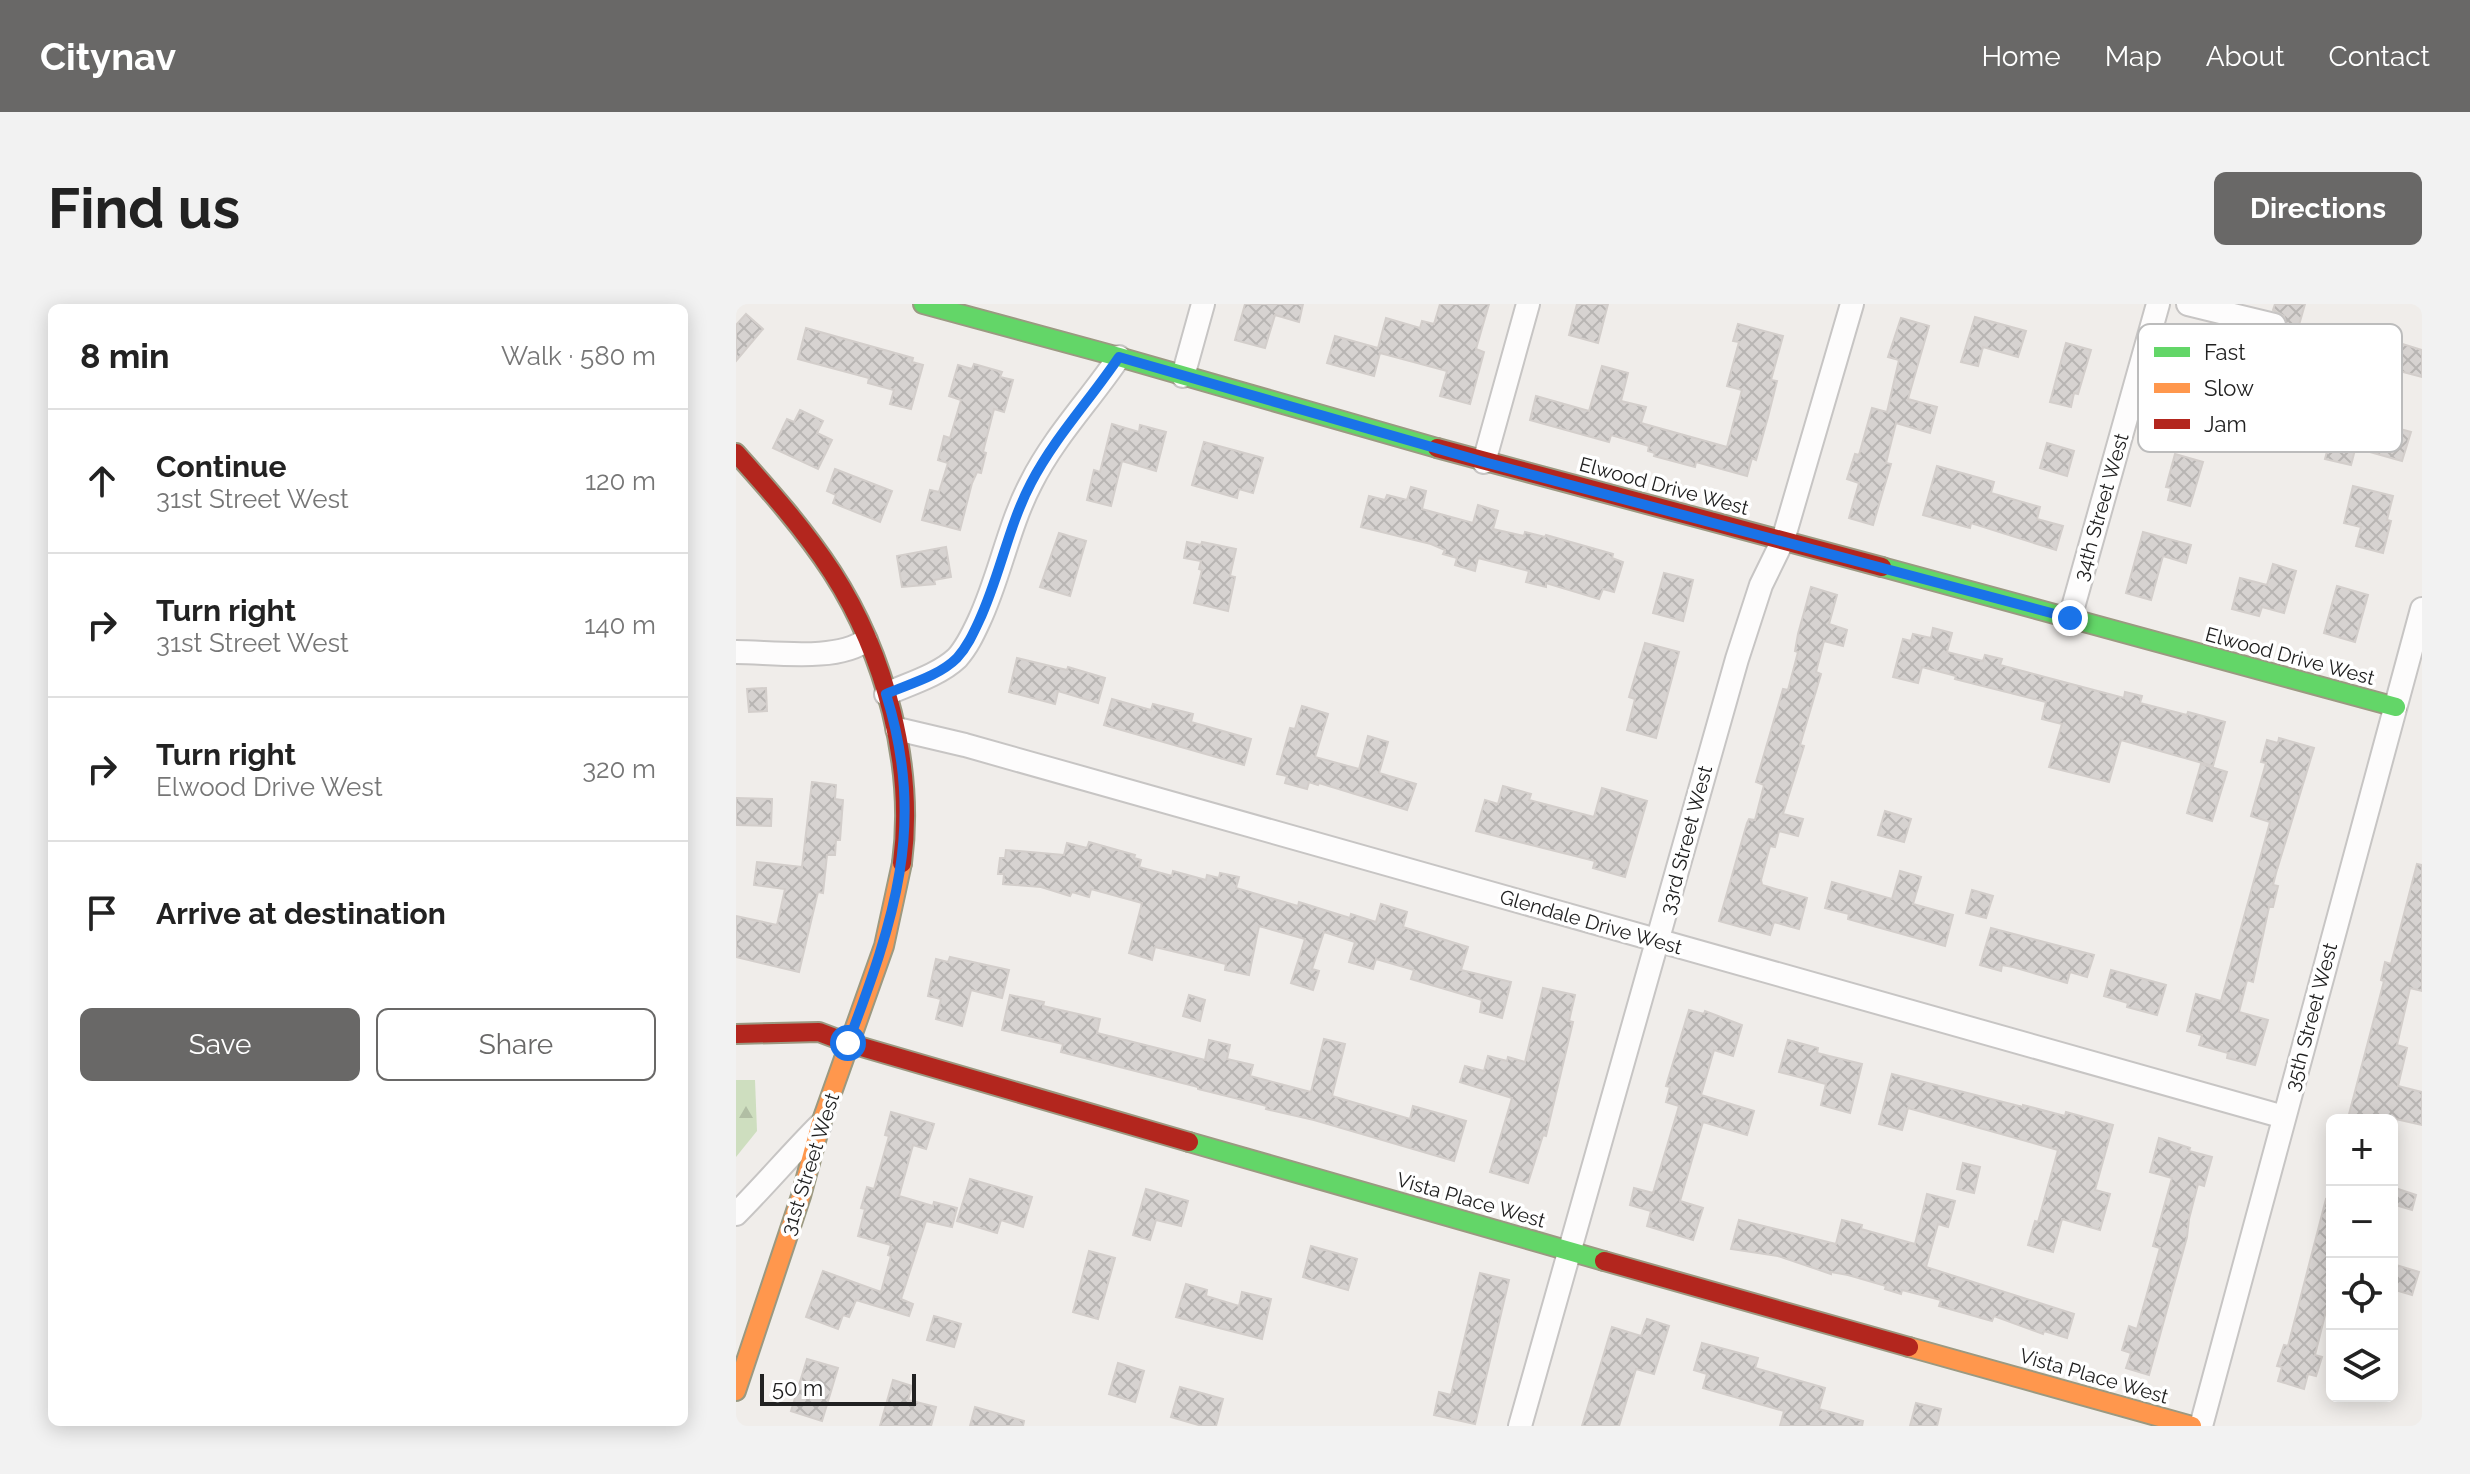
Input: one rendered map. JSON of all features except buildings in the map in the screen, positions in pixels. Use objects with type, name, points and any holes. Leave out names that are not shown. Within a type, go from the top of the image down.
[{"type":"street","name":"Elwood Drive West","points":[[923,304],[1484,462],[2396,707]]},
{"type":"street","points":[[1183,376],[1203,304]]},
{"type":"street","points":[[1484,462],[1528,304]]},
{"type":"street","name":"33rd Street West","points":[[1520,1426],[1737,659],[1761,585],[1783,540],[1852,304]]},
{"type":"street","name":"34th Street West","points":[[2152,324],[2158,304]]},
{"type":"street","points":[[2188,304],[2270,324]]},
{"type":"street","points":[[886,694],[939,670],[956,659],[969,642],[994,589],[1019,509],[1030,485],[1068,424],[1119,357]]},
{"type":"street","name":"34th Street West","points":[[2070,618],[2138,375]]},
{"type":"street","name":"31st Street West","points":[[736,453],[829,566],[877,665],[897,729],[905,784],[900,882],[890,925],[820,1125],[802,1192],[736,1391]]},
{"type":"street","name":"35th Street West","points":[[2201,1426],[2422,609]]},
{"type":"street","points":[[736,652],[836,653],[857,647],[866,640]]},
{"type":"street","name":"Glendale Drive West","points":[[897,729],[965,745],[2284,1117]]},
{"type":"street","name":"Vista Place West","points":[[736,1034],[819,1032],[848,1043],[1571,1252],[2192,1426]]},
{"type":"street","points":[[736,1214],[820,1125]]},
{"type":"green space","points":[[736,1080],[755,1080],[757,1131],[736,1157]]},
{"type":"traffic: fast","points":[[923,304],[1437,448]]},
{"type":"traffic: fast","points":[[1882,567],[2396,707]]},
{"type":"traffic: fast","points":[[1189,1142],[1604,1261]]},
{"type":"traffic: slow","points":[[736,1391],[801,1196],[820,1126],[884,946],[902,863]]},
{"type":"traffic: slow","points":[[1909,1347],[2192,1426]]},
{"type":"traffic: jam","points":[[1437,448],[1882,567]]},
{"type":"traffic: jam","points":[[736,453],[821,556],[851,604],[867,638],[892,712],[900,750],[905,826],[902,863]]},
{"type":"traffic: jam","points":[[736,1034],[819,1032],[1189,1142]]},
{"type":"traffic: jam","points":[[1604,1261],[1909,1347]]},
{"type":"route","points":[[848,1043],[890,925],[900,882],[905,784],[897,729],[886,694],[939,670],[956,659],[969,642],[994,589],[1019,509],[1030,485],[1068,424],[1119,357],[1484,462],[2070,618]]}]
